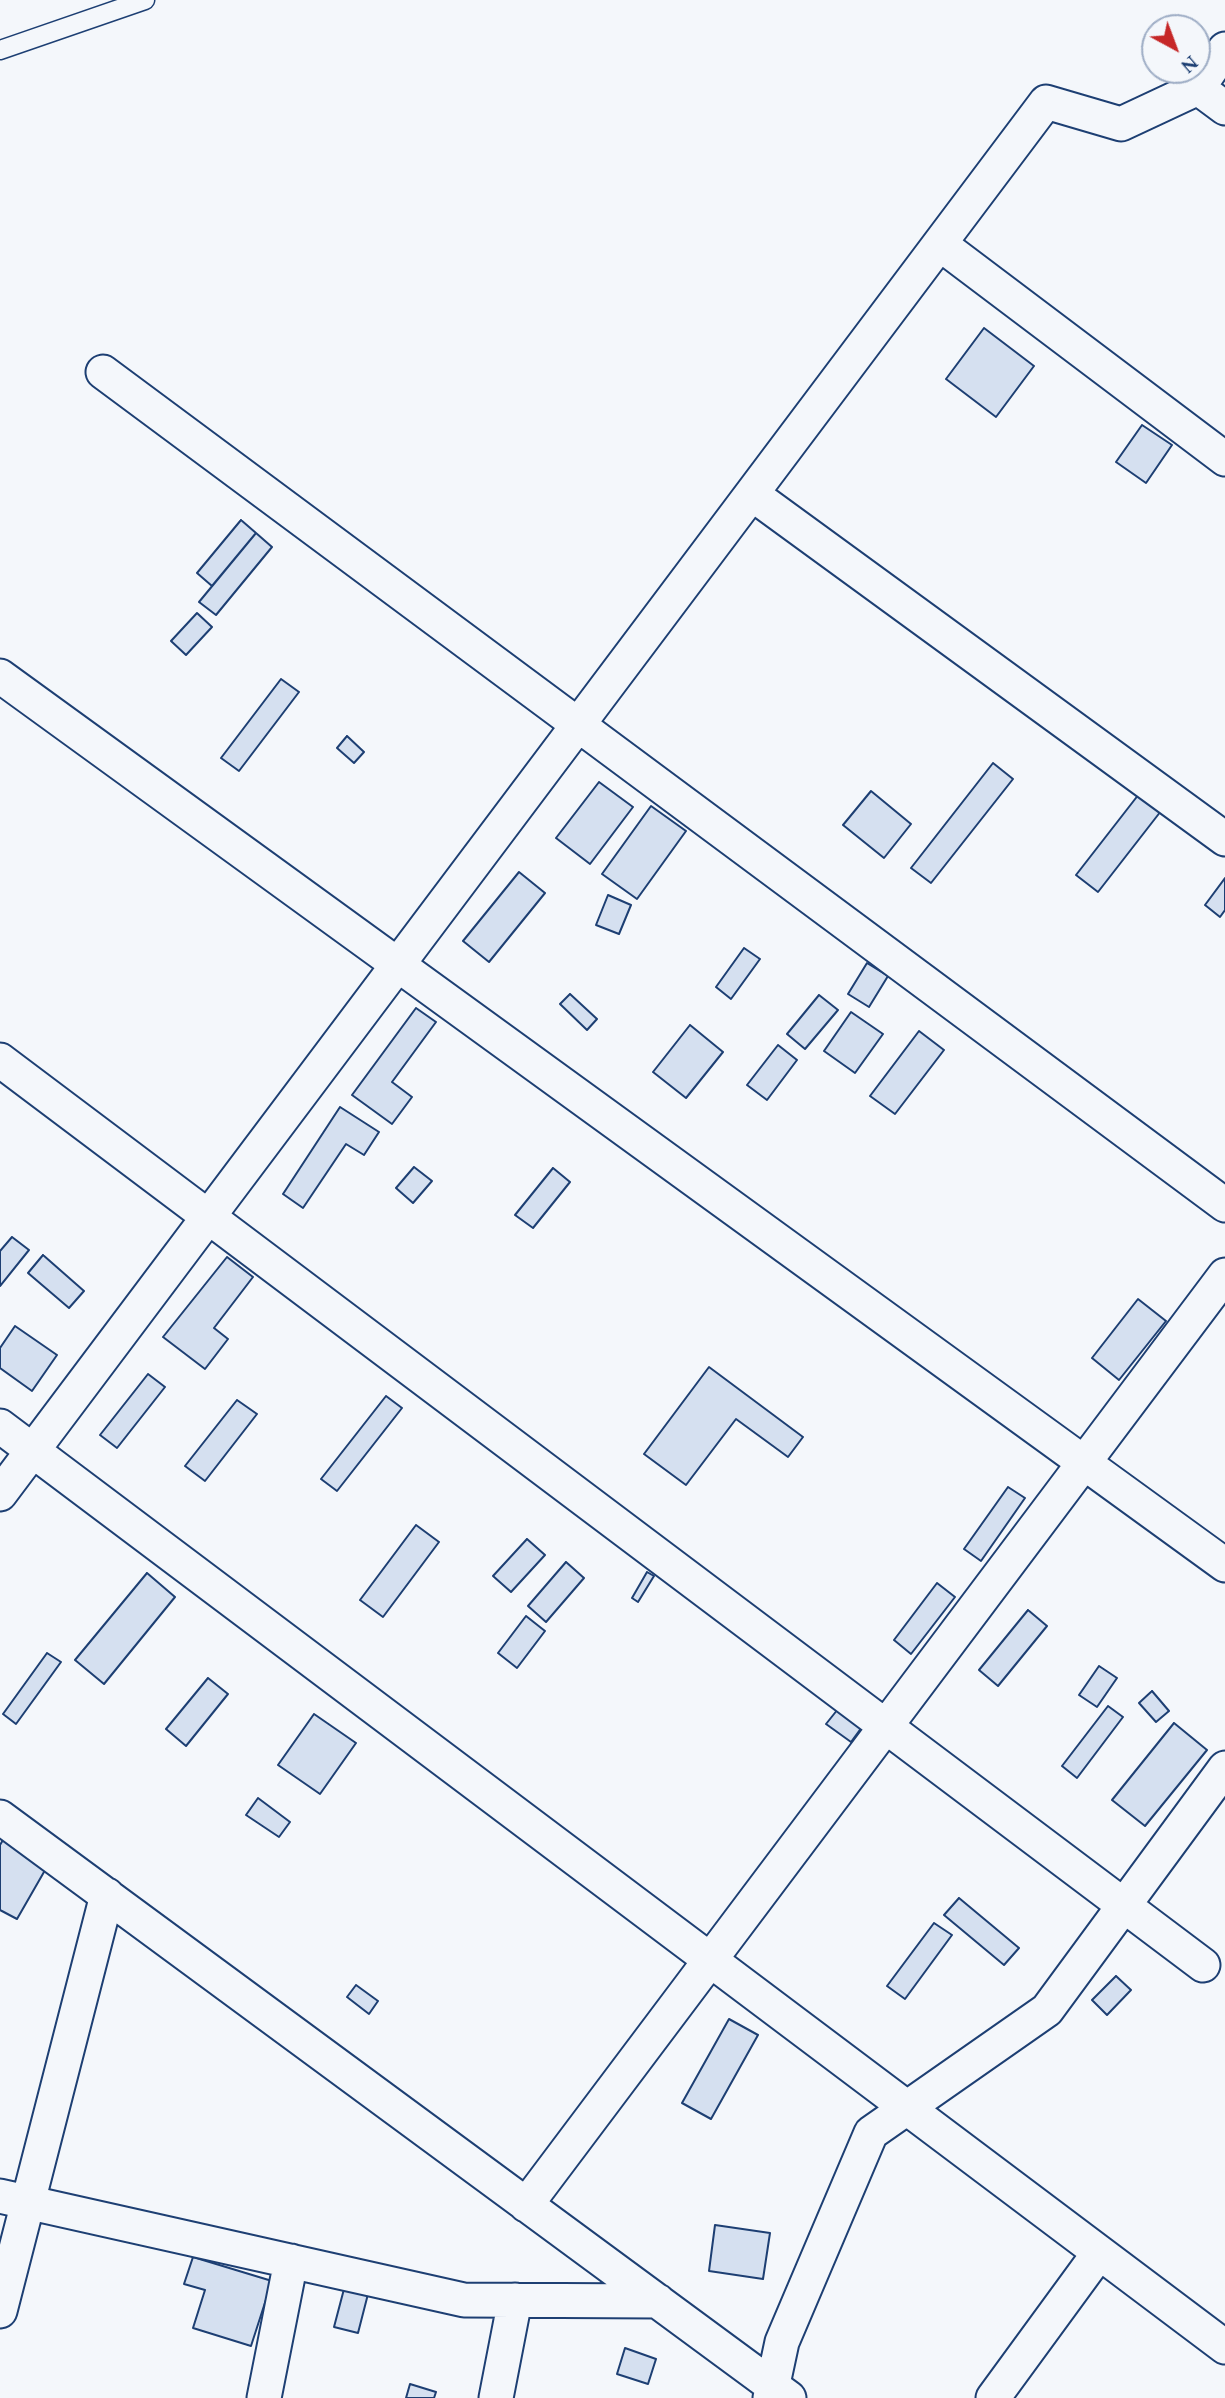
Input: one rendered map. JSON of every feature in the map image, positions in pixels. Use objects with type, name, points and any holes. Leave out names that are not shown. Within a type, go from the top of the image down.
[{"type":"street","points":[[0,1494],[1046,102],[1121,124],[1198,88],[1225,49]]},
{"type":"street","points":[[1198,88],[1225,108]]},
{"type":"street","points":[[940,244],[1225,459]]},
{"type":"street","points":[[103,372],[1225,1205]]},
{"type":"street","points":[[752,494],[1225,839]]},
{"type":"street","points":[[0,677],[1225,1565]]},
{"type":"street","points":[[0,1060],[1203,1965]]},
{"type":"street","points":[[527,2205],[1225,1275]]},
{"type":"street","points":[[0,1426],[1225,2347]]},
{"type":"street","points":[[777,2394],[782,2342],[871,2133],[1047,2010],[1225,1768]]},
{"type":"street","points":[[0,1817],[658,2301],[777,2394]]},
{"type":"street","points":[[0,2311],[14,2199],[107,1895]]},
{"type":"street","points":[[14,2199],[464,2300],[658,2301]]},
{"type":"street","points":[[993,2398],[1099,2253]]},
{"type":"street","points":[[264,2398],[291,2261]]},
{"type":"street","points":[[496,2398],[515,2300]]},
{"type":"lane","points":[[0,50],[145,0]]},
{"type":"building","points":[[984,328],[1034,366],[996,417],[946,379]]},
{"type":"building","points":[[1142,425],[1172,445],[1146,483],[1116,462]]},
{"type":"building","points":[[241,520],[256,533],[212,586],[197,573]]},
{"type":"building","points":[[256,533],[272,547],[216,615],[199,602]]},
{"type":"building","points":[[197,613],[212,627],[186,655],[171,641]]},
{"type":"building","points":[[281,679],[299,692],[239,771],[221,758]]},
{"type":"building","points":[[347,736],[364,752],[354,763],[337,748]]},
{"type":"building","points":[[993,763],[1013,779],[931,883],[911,868]]},
{"type":"building","points":[[599,782],[633,807],[590,864],[556,838]]},
{"type":"building","points":[[871,791],[911,824],[884,858],[843,825]]},
{"type":"building","points":[[1139,794],[1161,811],[1098,892],[1076,875]]},
{"type":"building","points":[[651,806],[686,831],[637,899],[602,874]]},
{"type":"building","points":[[519,872],[545,893],[489,962],[463,941]]},
{"type":"building","points":[[1225,878],[1225,910],[1220,917],[1205,905]]},
{"type":"building","points":[[608,895],[631,905],[619,934],[596,925]]},
{"type":"building","points":[[744,948],[760,959],[731,999],[716,987]]},
{"type":"building","points":[[867,963],[888,976],[869,1007],[848,994]]},
{"type":"building","points":[[570,994],[597,1019],[587,1030],[560,1004]]},
{"type":"building","points":[[819,995],[838,1010],[805,1049],[787,1034]]},
{"type":"building","points":[[416,1008],[436,1022],[392,1082],[412,1097],[392,1124],[352,1095]]},
{"type":"building","points":[[851,1012],[883,1034],[855,1073],[824,1051]]},
{"type":"building","points":[[690,1025],[723,1052],[686,1098],[653,1072]]},
{"type":"building","points":[[919,1031],[944,1050],[895,1114],[870,1096]]},
{"type":"building","points":[[778,1045],[797,1060],[767,1100],[747,1085]]},
{"type":"building","points":[[340,1107],[379,1132],[364,1155],[346,1144],[303,1208],[283,1194]]},
{"type":"building","points":[[414,1167],[432,1181],[413,1203],[396,1188]]},
{"type":"building","points":[[553,1168],[570,1182],[533,1228],[515,1215]]},
{"type":"building","points":[[12,1237],[29,1250],[0,1286],[0,1251]]},
{"type":"building","points":[[43,1255],[84,1291],[69,1308],[28,1273]]},
{"type":"building","points":[[227,1257],[253,1277],[214,1328],[228,1339],[205,1369],[163,1337]]},
{"type":"building","points":[[1138,1299],[1166,1321],[1119,1380],[1092,1358]]},
{"type":"building","points":[[15,1326],[57,1355],[32,1391],[0,1368],[0,1348]]},
{"type":"building","points":[[709,1367],[803,1437],[788,1457],[736,1419],[686,1485],[644,1454]]},
{"type":"building","points":[[148,1374],[165,1387],[117,1448],[100,1435]]},
{"type":"building","points":[[386,1396],[402,1408],[337,1491],[321,1479]]},
{"type":"building","points":[[237,1400],[257,1414],[205,1481],[185,1466]]},
{"type":"building","points":[[1008,1487],[1025,1498],[981,1561],[964,1549]]},
{"type":"building","points":[[416,1525],[439,1542],[383,1617],[360,1600]]},
{"type":"building","points":[[527,1539],[545,1555],[511,1592],[493,1576]]},
{"type":"building","points":[[566,1562],[584,1578],[546,1622],[528,1606]]},
{"type":"building","points":[[647,1572],[654,1576],[638,1602],[632,1598]]},
{"type":"building","points":[[147,1573],[175,1597],[104,1684],[75,1660]]},
{"type":"building","points":[[937,1583],[955,1597],[911,1654],[894,1640]]},
{"type":"building","points":[[1028,1610],[1047,1626],[998,1686],[979,1670]]},
{"type":"building","points":[[526,1616],[545,1631],[517,1668],[498,1653]]},
{"type":"building","points":[[47,1653],[61,1662],[16,1724],[3,1714]]},
{"type":"building","points":[[1099,1666],[1117,1678],[1097,1707],[1079,1695]]},
{"type":"building","points":[[208,1678],[228,1694],[186,1746],[166,1729]]},
{"type":"building","points":[[1152,1691],[1169,1711],[1156,1722],[1139,1703]]},
{"type":"building","points":[[1108,1706],[1123,1717],[1077,1778],[1062,1766]]},
{"type":"building","points":[[838,1709],[862,1727],[851,1742],[826,1724]]},
{"type":"building","points":[[314,1714],[356,1743],[320,1794],[278,1765]]},
{"type":"building","points":[[1174,1723],[1207,1750],[1145,1826],[1112,1800]]},
{"type":"building","points":[[258,1798],[290,1822],[279,1837],[246,1815]]},
{"type":"building","points":[[3,1840],[48,1865],[17,1919],[0,1910],[0,1845]]},
{"type":"building","points":[[959,1898],[1019,1948],[1004,1965],[944,1915]]},
{"type":"building","points":[[934,1923],[952,1935],[905,1999],[887,1986]]},
{"type":"building","points":[[1116,1976],[1131,1990],[1107,2015],[1092,2000]]},
{"type":"building","points":[[356,1985],[378,2001],[369,2014],[347,1997]]},
{"type":"building","points":[[729,2019],[758,2035],[711,2119],[682,2103]]},
{"type":"building","points":[[715,2225],[770,2233],[763,2279],[709,2271]]},
{"type":"building","points":[[193,2257],[272,2281],[251,2346],[193,2328],[205,2290],[184,2284]]},
{"type":"building","points":[[344,2289],[368,2294],[358,2333],[334,2327]]},
{"type":"building","points":[[625,2348],[656,2359],[648,2384],[617,2374]]},
{"type":"building","points":[[410,2384],[436,2392],[434,2398],[406,2398]]}]
